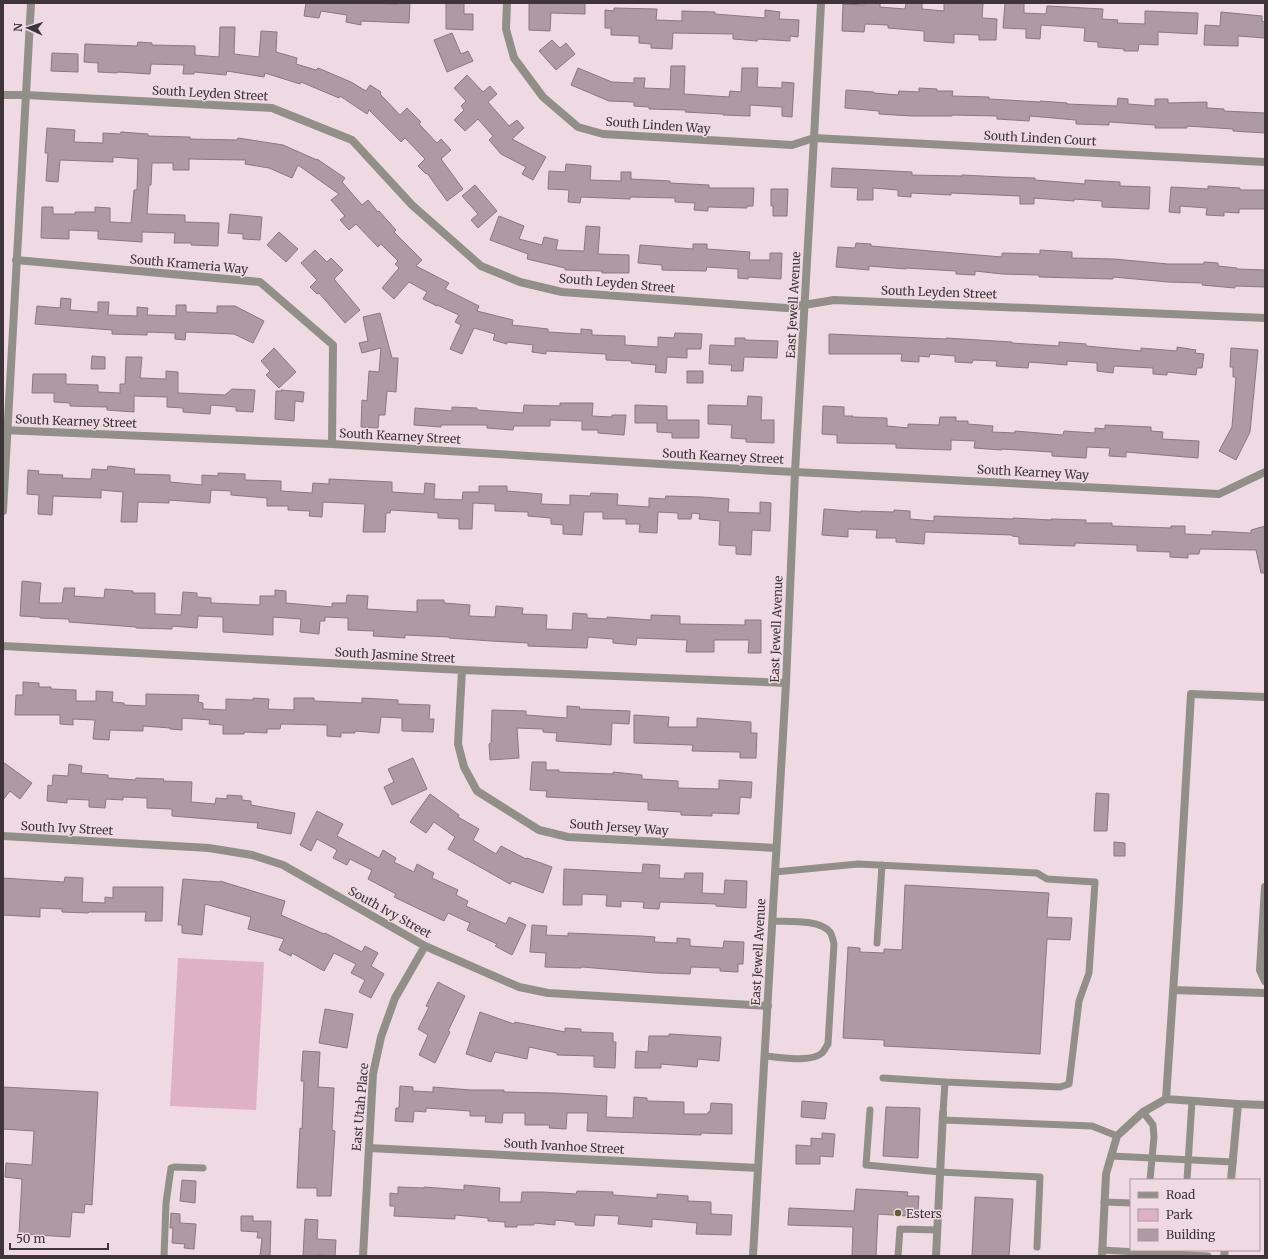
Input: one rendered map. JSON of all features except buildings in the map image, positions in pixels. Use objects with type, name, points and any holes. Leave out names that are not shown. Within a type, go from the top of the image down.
[{"type":"street","points":[[3,511],[5,430],[31,3]]},
{"type":"street","name":"South Linden Way","points":[[507,3],[506,29],[514,58],[543,97],[578,127],[603,134],[792,145],[814,138]]},
{"type":"street","name":"East Jewell Avenue","points":[[753,1256],[786,683],[795,472],[821,3]]},
{"type":"street","name":"South Leyden Street","points":[[3,95],[272,108],[352,140],[412,205],[481,266],[520,282],[562,292],[786,308],[834,300],[1265,318]]},
{"type":"street","name":"South Linden Court","points":[[814,138],[1265,162]]},
{"type":"street","name":"South Krameria Way","points":[[16,260],[260,282],[333,345],[332,444]]},
{"type":"street","name":"South Kearney Street","points":[[5,430],[332,444],[795,472]]},
{"type":"street","name":"South Kearney Way","points":[[795,472],[1219,494],[1265,472]]},
{"type":"street","name":"South Jasmine Street","points":[[3,646],[462,670],[786,683]]},
{"type":"street","name":"South Jersey Way","points":[[462,670],[458,744],[464,768],[477,791],[539,830],[568,837],[776,848]]},
{"type":"street","points":[[1166,1099],[1191,694],[1265,697]]},
{"type":"street","name":"South Ivy Street","points":[[3,836],[209,848],[252,855],[283,865],[425,946],[519,987],[548,993],[768,1006]]},
{"type":"street","points":[[1265,887],[1260,970],[1265,981]]},
{"type":"street","name":"East Utah Place","points":[[363,1256],[373,1074],[381,1037],[395,998],[425,946]]},
{"type":"street","points":[[1173,990],[1265,993]]},
{"type":"street","points":[[1102,1253],[1106,1174],[1111,1156],[1117,1136],[1143,1112],[1166,1099],[1265,1105]]},
{"type":"street","points":[[1231,1179],[1238,1104]]},
{"type":"street","points":[[936,1256],[943,1116]]},
{"type":"street","name":"South Ivanhoe Street","points":[[369,1148],[758,1168]]},
{"type":"lane","points":[[775,872],[858,864],[1037,873],[1047,879],[1094,882],[1089,973],[1079,1001],[1069,1084],[1060,1087],[883,1078]]},
{"type":"lane","points":[[877,943],[882,865]]},
{"type":"lane","points":[[765,1056],[813,1058],[822,1053],[828,1044],[834,944],[831,933],[822,926],[809,923],[772,921]]},
{"type":"lane","points":[[945,1082],[943,1116],[1092,1126],[1117,1136]]},
{"type":"lane","points":[[1186,1179],[1192,1101]]},
{"type":"lane","points":[[870,1110],[866,1164],[940,1172],[1040,1177],[1037,1247]]},
{"type":"lane","points":[[1143,1112],[1153,1125],[1154,1137],[1150,1179]]},
{"type":"lane","points":[[1111,1156],[1233,1162]]},
{"type":"lane","points":[[164,1256],[166,1203],[170,1170],[174,1166],[203,1168]]},
{"type":"lane","points":[[1104,1202],[1130,1203]]},
{"type":"lane","points":[[898,1256],[900,1229],[937,1230]]},
{"type":"lane","points":[[1102,1253],[1144,1251],[1182,1252],[1208,1256]]},
{"type":"green space","points":[[178,958],[264,962],[256,1110],[170,1106]]},
{"type":"place","name":"Esters","points":[[898,1213]]}]
